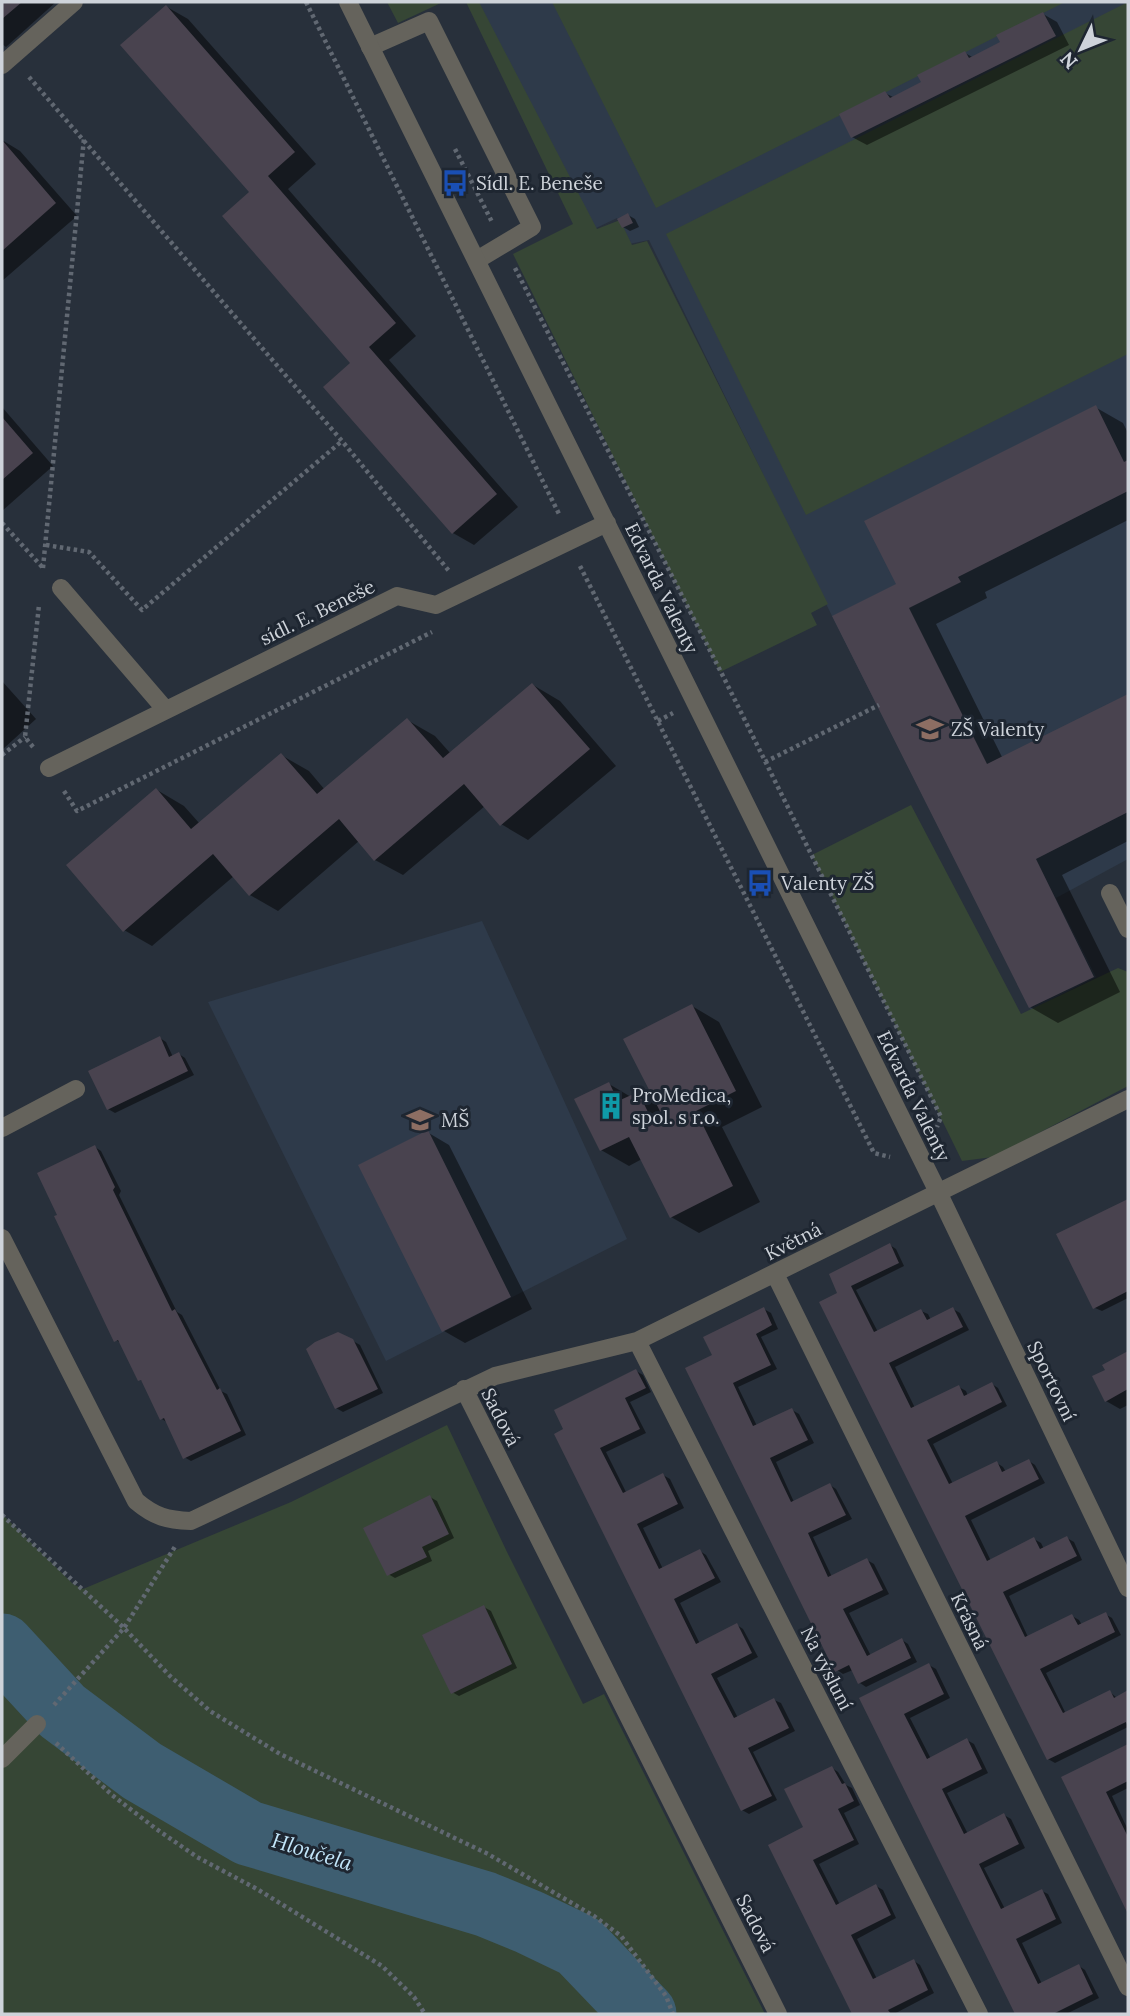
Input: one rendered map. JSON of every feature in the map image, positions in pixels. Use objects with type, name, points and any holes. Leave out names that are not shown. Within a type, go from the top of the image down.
[{"type":"street","points":[[7,61],[74,2]]},
{"type":"street","name":"Edvarda Valenty","points":[[348,2],[938,1192]]},
{"type":"street","points":[[370,47],[429,21],[532,227],[477,260]]},
{"type":"street","name":"sídl. E. Beneše","points":[[50,768],[397,596],[436,605],[607,523]]},
{"type":"street","points":[[61,589],[165,709]]},
{"type":"street","points":[[1110,893],[1128,929]]},
{"type":"street","points":[[2,1128],[76,1089]]},
{"type":"street","name":"Květná","points":[[464,1389],[495,1376],[637,1341],[1128,1099]]},
{"type":"street","name":"Sportovní","points":[[938,1192],[1128,1588]]},
{"type":"street","points":[[2,1238],[136,1501],[150,1513],[168,1520],[191,1521]]},
{"type":"street","name":"Krásná","points":[[775,1274],[1128,1987]]},
{"type":"street","name":"Na výsluní","points":[[637,1341],[979,2014]]},
{"type":"street","name":"Sadová","points":[[191,1521],[464,1389],[778,2014]]},
{"type":"street","points":[[2,1759],[37,1724]]},
{"type":"path","points":[[306,2],[572,540],[576,559],[874,1153],[925,1165],[941,1117],[765,762],[453,146]]},
{"type":"path","points":[[7,61],[84,138],[466,591]]},
{"type":"path","points":[[42,582],[84,138]]},
{"type":"path","points":[[46,545],[89,552],[142,610],[342,441]]},
{"type":"path","points":[[2,523],[61,589]]},
{"type":"path","points":[[40,595],[25,737],[50,768],[77,811],[439,628]]},
{"type":"path","points":[[765,762],[879,705]]},
{"type":"path","points":[[2,755],[25,737]]},
{"type":"path","points":[[2,1515],[210,1711],[269,1747],[488,1854],[594,1916],[621,1936],[666,1996],[673,2014]]},
{"type":"path","points":[[72,1686],[124,1628],[191,1521]]},
{"type":"path","points":[[37,1724],[112,1795],[155,1828],[197,1857],[257,1889],[382,1966],[414,1997],[425,2014]]},
{"type":"shaded area","points":[[477,2],[1128,2],[1128,859],[1056,898],[1096,977],[1031,1010],[832,616],[649,240],[629,244],[617,218],[594,229]]},
{"type":"shaded area","name":"MŠ","points":[[482,921],[627,1239],[386,1361],[208,1002]]},
{"type":"green space","points":[[387,2],[443,2],[398,23]]},
{"type":"green space","points":[[466,2],[479,2],[597,229],[620,220],[632,245],[647,241],[828,604],[811,613],[817,625],[720,672],[513,254],[573,224]]},
{"type":"green space","points":[[552,2],[1065,2],[656,208]]},
{"type":"green space","points":[[1128,2],[1128,354],[806,515],[666,234]]},
{"type":"green space","points":[[911,805],[1021,1014],[1118,968],[1128,972],[1128,1086],[993,1157],[962,1161],[812,855]]},
{"type":"green space","points":[[447,1425],[583,1704],[604,1694],[765,2014],[2,2014],[2,1514],[73,1584],[83,1589],[291,1502]]},
{"type":"building","points":[[2,2],[22,2],[2,19]]},
{"type":"building","points":[[166,5],[295,152],[268,176],[396,323],[369,347],[497,494],[452,534],[323,387],[350,363],[222,216],[249,192],[120,45]]},
{"type":"building","points":[[1043,12],[1056,36],[851,138],[839,114],[885,91],[890,98],[921,82],[917,75],[965,51],[969,58],[1000,42],[996,35]]},
{"type":"building","points":[[2,140],[56,203],[2,251]]},
{"type":"building","points":[[628,213],[633,223],[622,228],[617,219]]},
{"type":"building","name":"ZŠ Valenty","points":[[1096,405],[1124,462],[1128,460],[1128,491],[958,577],[961,582],[909,608],[987,764],[1128,694],[1128,812],[1036,859],[1094,977],[1029,1008],[832,616],[896,584],[864,521]]},
{"type":"building","points":[[2,417],[33,453],[2,480]]},
{"type":"building","points":[[532,683],[590,749],[500,826],[464,784],[374,861],[339,819],[249,896],[213,854],[123,932],[66,865],[156,788],[191,829],[281,753],[317,794],[407,718],[443,758]]},
{"type":"building","name":"ProMedica, spol. s r.o.","points":[[692,1004],[736,1091],[696,1111],[733,1186],[670,1218],[629,1137],[600,1151],[574,1099],[609,1082],[618,1101],[638,1092],[653,1122],[663,1117],[623,1039]]},
{"type":"building","points":[[160,1036],[169,1057],[179,1052],[188,1071],[107,1110],[88,1071]]},
{"type":"building","points":[[428,1130],[511,1297],[442,1332],[358,1165]]},
{"type":"building","points":[[95,1145],[115,1187],[113,1190],[172,1311],[175,1309],[241,1431],[183,1459],[164,1418],[160,1420],[118,1340],[114,1342],[54,1216],[57,1215],[37,1173]]},
{"type":"building","points":[[1128,1199],[1128,1291],[1093,1309],[1056,1234]]},
{"type":"building","points":[[890,1243],[899,1263],[851,1286],[874,1332],[921,1309],[927,1320],[953,1307],[963,1327],[889,1363],[911,1408],[959,1385],[964,1396],[992,1382],[1002,1402],[927,1440],[949,1484],[997,1461],[1002,1472],[1029,1459],[1039,1479],[965,1516],[987,1561],[1034,1537],[1040,1549],[1067,1536],[1077,1556],[1003,1592],[1025,1637],[1072,1614],[1078,1625],[1106,1612],[1115,1632],[1040,1669],[1063,1713],[1110,1690],[1114,1698],[1128,1690],[1128,1727],[1126,1722],[1047,1760],[819,1302],[837,1293],[829,1274]]},
{"type":"building","points":[[764,1307],[772,1325],[756,1334],[771,1365],[733,1383],[753,1426],[792,1408],[808,1440],[770,1458],[791,1502],[830,1483],[846,1515],[808,1533],[828,1577],[867,1558],[883,1590],[843,1609],[867,1656],[902,1638],[911,1658],[858,1684],[849,1665],[835,1672],[685,1368],[712,1355],[703,1337]]},
{"type":"building","points":[[338,1332],[353,1339],[378,1389],[335,1409],[306,1349]]},
{"type":"building","points":[[1128,1351],[1128,1389],[1105,1402],[1092,1376],[1105,1370],[1102,1365]]},
{"type":"building","points":[[636,1369],[646,1388],[625,1398],[640,1429],[600,1448],[623,1493],[663,1473],[678,1504],[637,1524],[659,1569],[700,1549],[715,1578],[674,1599],[696,1644],[737,1623],[752,1653],[711,1674],[734,1718],[774,1698],[789,1728],[748,1748],[772,1796],[741,1811],[554,1434],[563,1429],[554,1410]]},
{"type":"building","points":[[430,1495],[449,1534],[422,1547],[427,1557],[387,1576],[363,1528]]},
{"type":"building","points":[[484,1605],[512,1664],[451,1694],[422,1635]]},
{"type":"building","points":[[929,1663],[944,1694],[904,1714],[927,1759],[967,1738],[982,1769],[942,1789],[964,1834],[1004,1813],[1019,1844],[979,1864],[1001,1909],[1042,1889],[1056,1919],[1016,1939],[1038,1984],[1079,1964],[1093,1994],[1053,2014],[1015,2014],[859,1698]]},
{"type":"building","points":[[1128,1744],[1128,1781],[1106,1792],[1128,1837],[1128,1914],[1061,1777]]},
{"type":"building","points":[[832,1766],[854,1801],[838,1809],[854,1840],[813,1860],[836,1905],[876,1884],[891,1915],[851,1935],[873,1979],[914,1959],[928,1990],[888,2010],[891,2014],[852,2014],[768,1845],[803,1827],[784,1789]]},
{"type":"waterway","name":"Hloučela","points":[[2,1646],[62,1711],[142,1771],[248,1833],[485,1904],[529,1922],[579,1946],[644,2014]]},
{"type":"place","name":"Sídl. E. Beneše","points":[[455,183]]},
{"type":"place","name":"ZŠ Valenty","points":[[930,729]]},
{"type":"place","name":"Valenty ZŠ","points":[[760,883]]},
{"type":"place","name":"ProMedica, spol. s r.o.","points":[[611,1106]]},
{"type":"place","name":"MŠ","points":[[420,1120]]}]
